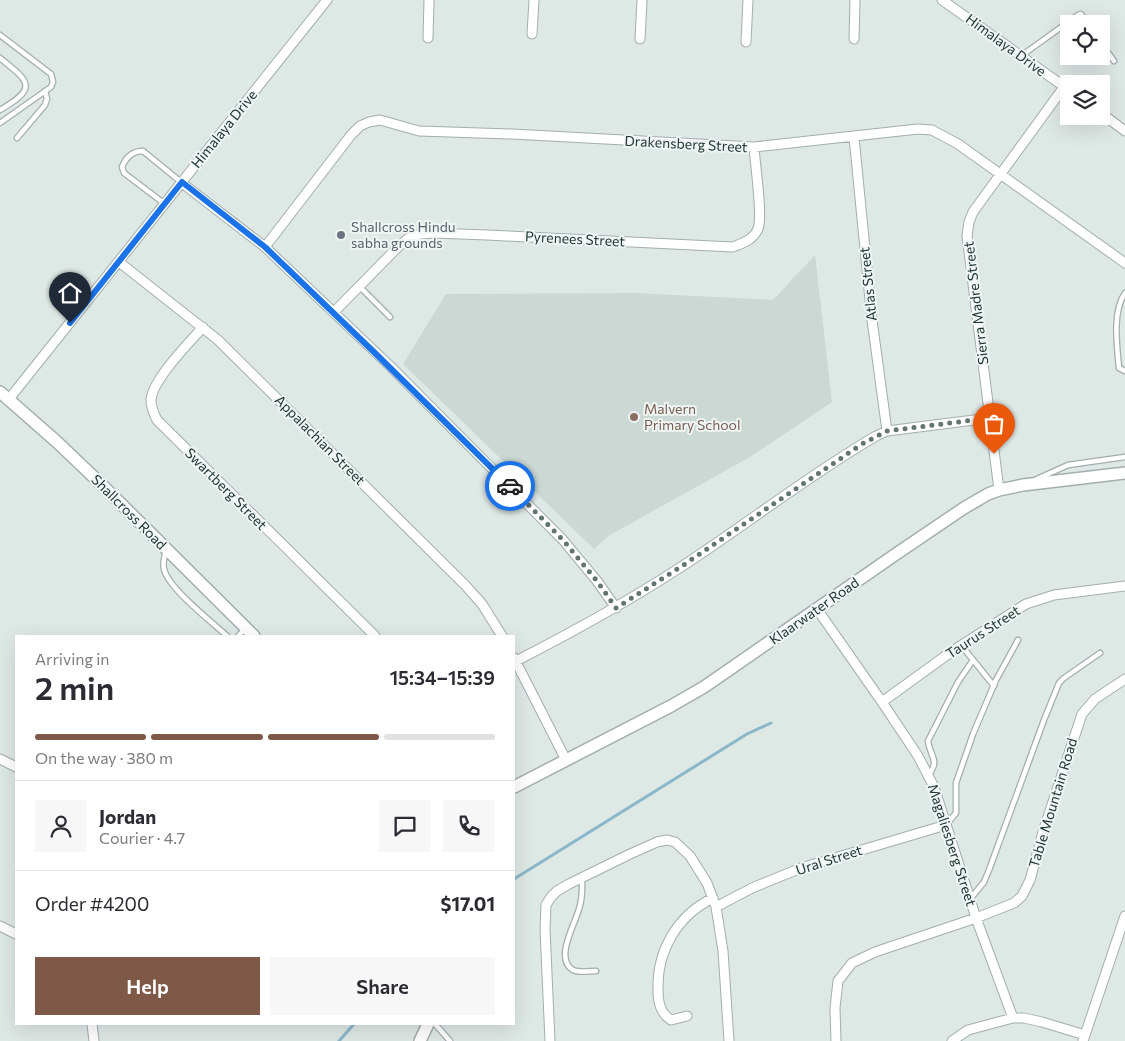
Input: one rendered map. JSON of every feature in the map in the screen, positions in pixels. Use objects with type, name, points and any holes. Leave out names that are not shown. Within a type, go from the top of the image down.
[{"type":"street","name":"Himalaya Drive","points":[[4,396],[119,262],[327,0]]},
{"type":"street","points":[[428,38],[429,0]]},
{"type":"street","points":[[532,34],[534,0]]},
{"type":"street","points":[[640,39],[642,0]]},
{"type":"street","points":[[746,42],[748,0]]},
{"type":"street","points":[[854,0],[854,39]]},
{"type":"street","name":"Himalaya Drive","points":[[942,0],[1060,85]]},
{"type":"street","name":"Sierra Madre Street","points":[[999,490],[967,236],[969,222],[973,212],[1000,174],[1060,97]]},
{"type":"street","name":"Drakensberg Street","points":[[265,247],[351,135],[360,126],[380,120],[419,131],[754,147],[918,129],[932,130],[958,144],[1125,263]]},
{"type":"street","points":[[1110,120],[1125,131]]},
{"type":"street","name":"Atlas Street","points":[[854,137],[872,320],[887,431]]},
{"type":"street","name":"Pyrenees Street","points":[[334,312],[407,240],[420,234],[434,232],[733,247],[744,243],[752,238],[758,229],[760,217],[754,147]]},
{"type":"street","points":[[182,182],[265,247],[334,312],[563,540],[597,581],[616,608]]},
{"type":"street","name":"Appalachian Street","points":[[119,262],[218,340],[465,585],[482,604],[501,635]]},
{"type":"street","name":"Swartberg Street","points":[[202,327],[154,388],[151,401],[152,411],[157,420],[374,635]]},
{"type":"street","name":"Shallcross Road","points":[[4,396],[57,442],[167,549],[242,632]]},
{"type":"street","points":[[515,659],[616,608],[682,566],[862,444],[887,431],[990,418]]},
{"type":"street","name":"Klaarwater Road","points":[[515,786],[704,687],[964,508],[999,490],[1023,485],[1125,474]]},
{"type":"street","name":"Taurus Street","points":[[882,702],[961,645],[1026,604],[1054,595],[1125,586]]},
{"type":"street","name":"Magaliesberg Street","points":[[817,609],[882,702],[929,775],[976,918],[1012,1018]]},
{"type":"street","points":[[515,662],[566,760]]},
{"type":"street","name":"Table Mountain Road","points":[[836,1041],[835,1008],[838,981],[852,964],[875,952],[976,918],[1014,903],[1026,890],[1082,714],[1095,700],[1125,679]]},
{"type":"street","points":[[0,759],[15,766]]},
{"type":"street","name":"Ural Street","points":[[687,1016],[671,1020],[661,1010],[658,995],[659,966],[665,947],[685,918],[698,905],[714,902],[801,868],[946,825]]},
{"type":"street","points":[[550,1041],[545,929],[546,904],[557,891],[657,842],[667,840],[675,842],[690,856],[707,883],[714,902],[723,951],[729,1041]]},
{"type":"street","points":[[952,1041],[968,1030],[1012,1018],[1042,1022],[1084,1038],[1123,931],[1125,916]]},
{"type":"street","points":[[0,926],[15,934]]},
{"type":"street","points":[[92,1025],[94,1041]]},
{"type":"street","points":[[420,1041],[428,1025]]},
{"type":"lane","points":[[1021,56],[1060,28]]},
{"type":"lane","points":[[0,123],[45,91],[53,82],[51,74],[1,38]]},
{"type":"lane","points":[[1110,55],[1114,61]]},
{"type":"lane","points":[[0,58],[22,76],[26,86],[25,91],[20,97],[0,110]]},
{"type":"lane","points":[[17,138],[45,105],[45,91]]},
{"type":"lane","points":[[165,204],[124,173],[122,167],[130,154],[143,151],[182,182]]},
{"type":"lane","points":[[359,286],[390,317]]},
{"type":"lane","points":[[1125,293],[1121,298],[1116,328],[1119,368],[1125,371]]},
{"type":"lane","points":[[1023,485],[1062,467],[1125,457]]},
{"type":"lane","points":[[167,549],[163,564],[164,570],[173,586],[226,635]]},
{"type":"lane","points":[[946,825],[956,813],[956,783],[974,734],[994,686],[1018,640]]},
{"type":"lane","points":[[961,645],[994,686]]},
{"type":"lane","points":[[970,899],[978,890],[989,870],[1059,683],[1100,653]]},
{"type":"lane","points":[[929,775],[935,766],[935,761],[928,741],[958,682],[973,660]]},
{"type":"lane","points":[[582,878],[581,902],[566,948],[565,957],[566,963],[572,970],[596,971]]},
{"type":"lane","points":[[436,1025],[450,1041]]},
{"type":"shaded area","name":"Malvern Primary School","points":[[815,255],[832,402],[750,457],[610,535],[594,549],[403,364],[446,294],[635,293],[773,300]]},
{"type":"waterway","points":[[515,878],[747,734],[771,723]]},
{"type":"waterway","points":[[339,1041],[353,1025]]},
{"type":"way so far","points":[[510,486],[563,540],[597,581],[616,608],[682,566],[862,444],[887,431],[990,418],[994,454]]},
{"type":"place","name":"Shallcross Hindu sabha grounds","points":[[341,235]]},
{"type":"place","name":"Malvern Primary School","points":[[634,417]]},
{"type":"route","points":[[70,323],[182,182],[265,247],[334,312],[510,486]]}]
